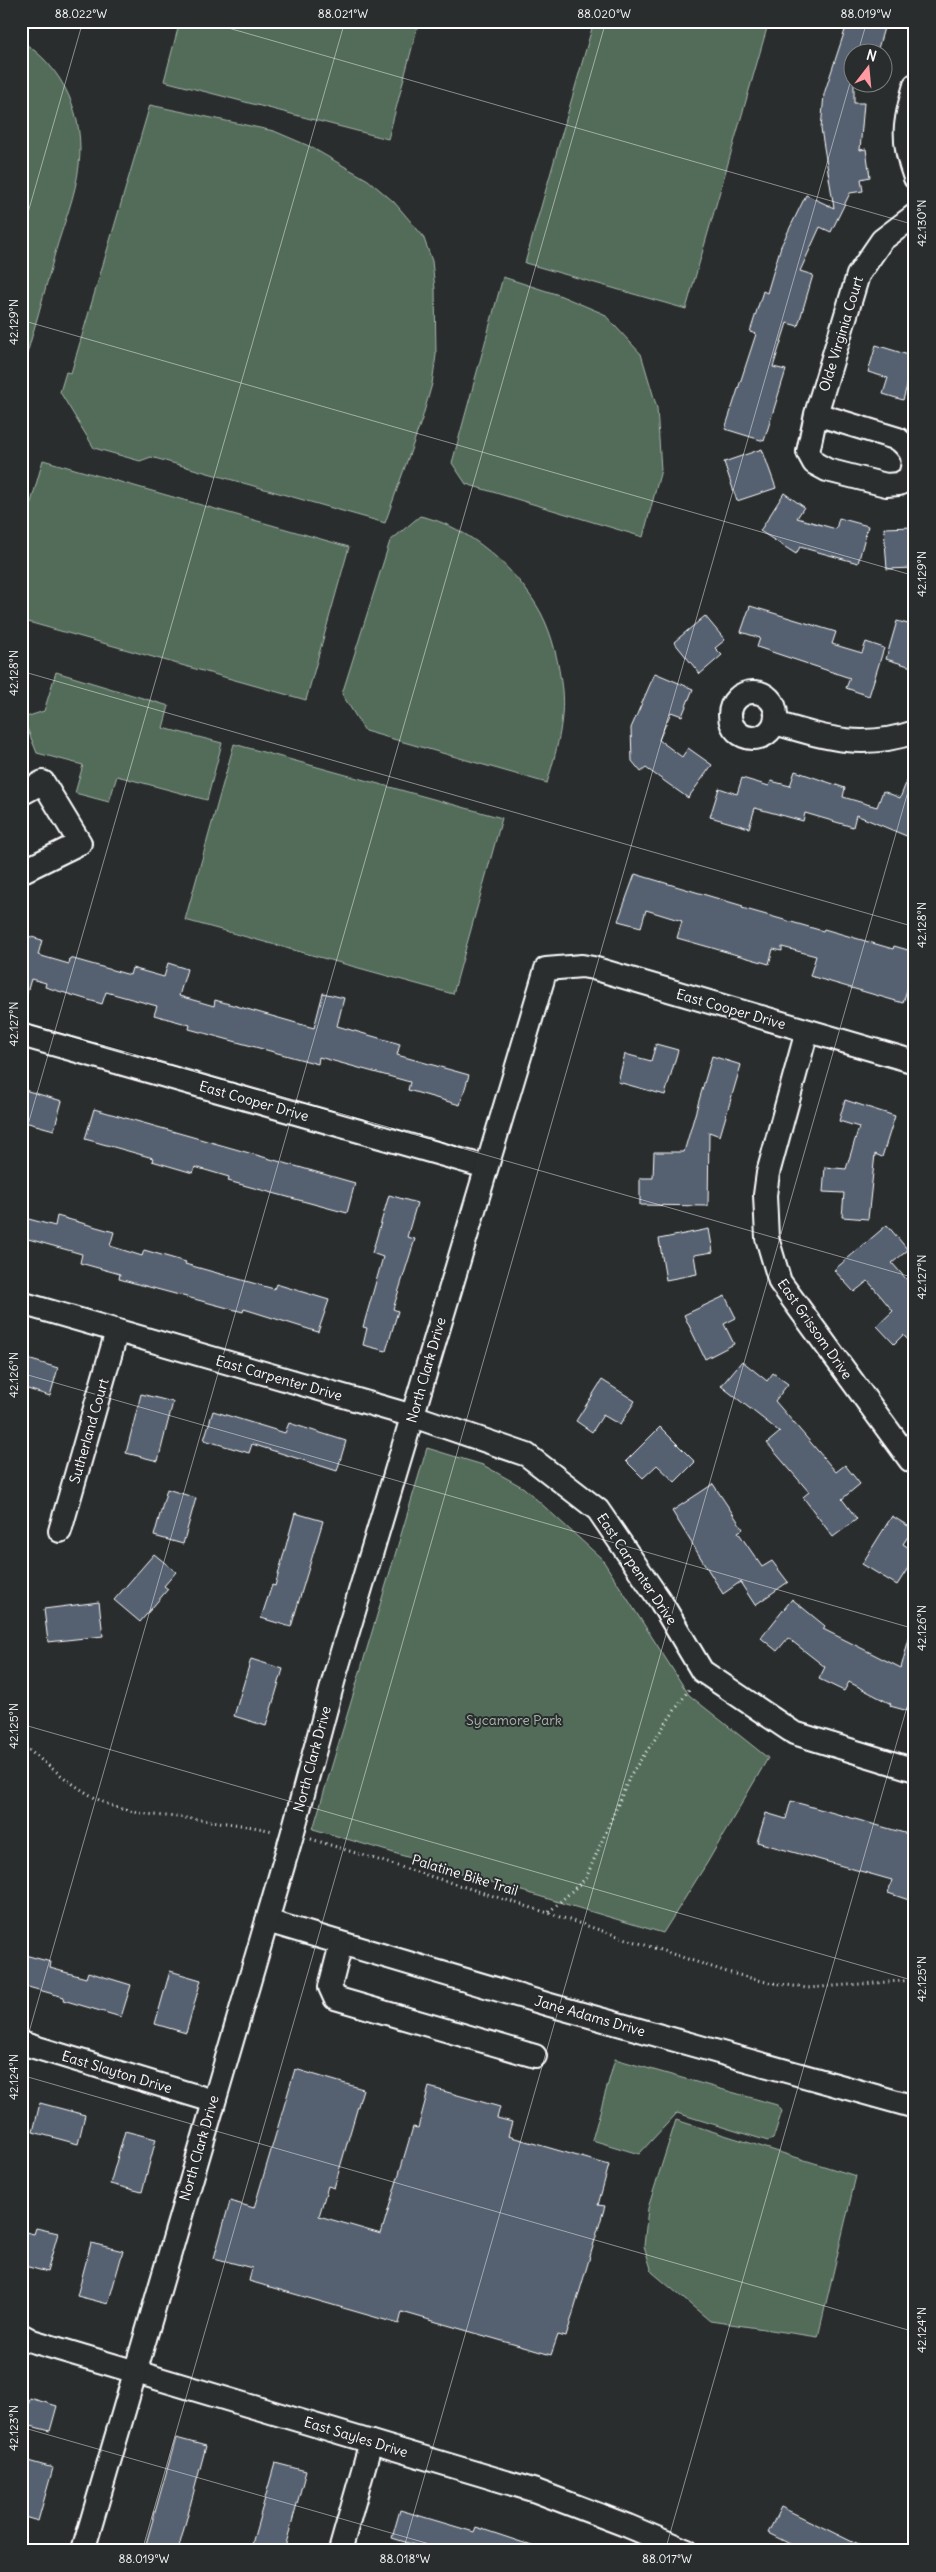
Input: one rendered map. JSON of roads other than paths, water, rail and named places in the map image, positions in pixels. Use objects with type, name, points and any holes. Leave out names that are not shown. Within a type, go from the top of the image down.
[{"type":"street","points":[[915,85],[904,121],[908,159],[915,178]]},
{"type":"street","name":"Olde Virginia Court","points":[[816,414],[858,275],[882,240],[915,215]]},
{"type":"street","points":[[775,723],[840,740],[865,742],[914,733]]},
{"type":"street","points":[[21,794],[44,782],[80,843],[21,872]]},
{"type":"street","name":"East Cooper Drive","points":[[546,969],[582,966],[593,968],[915,1062]]},
{"type":"street","name":"North Clark Drive","points":[[83,2551],[292,1835],[335,1675],[546,969]]},
{"type":"street","name":"East Grissom Drive","points":[[807,1031],[768,1173],[764,1217],[771,1257],[780,1282],[910,1460],[915,1463]]},
{"type":"street","name":"East Cooper Drive","points":[[21,1035],[486,1167]]},
{"type":"street","name":"East Carpenter Drive","points":[[21,1303],[413,1416],[527,1455],[598,1510],[661,1602],[702,1671],[794,1733],[915,1770]]},
{"type":"street","name":"Sutherland Court","points":[[60,1531],[117,1331]]},
{"type":"street","name":"Jane Adams Drive","points":[[266,1922],[915,2107]]},
{"type":"street","points":[[342,1944],[330,1987],[335,1998],[535,2056]]},
{"type":"street","name":"East Slayton Drive","points":[[21,2044],[213,2101]]},
{"type":"street","name":"East Sayles Drive","points":[[21,2335],[32,2341],[536,2491],[687,2551]]},
{"type":"street","points":[[340,2551],[371,2442]]},
{"type":"park label","name":"Sycamore Park","points":[[514,1720]]}]
